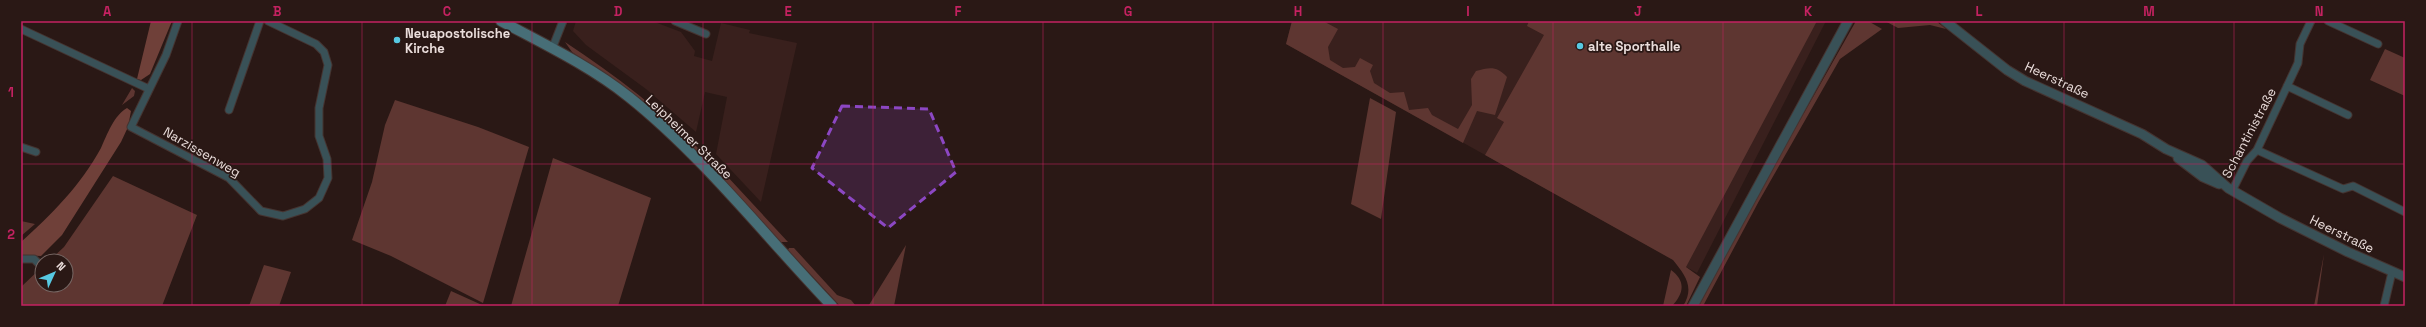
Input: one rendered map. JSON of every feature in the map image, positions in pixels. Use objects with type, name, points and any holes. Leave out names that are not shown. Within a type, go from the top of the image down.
[{"type":"main road","name":"Leipheimer Straße","points":[[501,21],[594,73],[648,113],[719,184],[832,306]]},
{"type":"street","points":[[21,29],[149,89],[166,55],[178,21]]},
{"type":"street","points":[[229,110],[260,21]]},
{"type":"street","name":"Narzissenweg","points":[[149,89],[131,127],[228,178],[261,211],[283,216],[305,210],[319,198],[328,178],[327,159],[319,136],[319,108],[328,65],[324,52],[316,44],[268,21]]},
{"type":"street","points":[[552,49],[563,21]]},
{"type":"street","points":[[675,21],[706,34]]},
{"type":"street","name":"Heerstraße","points":[[1945,21],[2007,70],[2025,81],[2129,128],[2202,165],[2230,190],[2320,239],[2405,277]]},
{"type":"street","name":"Schantinistraße","points":[[2230,190],[2247,161],[2256,150],[2287,86],[2298,63],[2300,44],[2311,21]]},
{"type":"street","points":[[2328,21],[2378,44]]},
{"type":"street","points":[[1694,306],[1848,23]]},
{"type":"street","name":"Schantinistraße","points":[[2287,86],[2348,115]]},
{"type":"street","points":[[21,147],[36,152]]},
{"type":"street","points":[[2256,150],[2343,189],[2353,186],[2405,212]]},
{"type":"street","points":[[21,259],[34,259]]},
{"type":"street","points":[[2384,306],[2392,272]]},
{"type":"highlighted area","points":[[842,106],[929,109],[956,172],[888,228],[812,168]]},
{"type":"shaded area","points":[[151,21],[172,21],[150,74],[141,80],[137,79]]},
{"type":"shaded area","points":[[576,21],[652,21],[681,32],[695,51],[694,56],[712,61],[721,23],[750,30],[749,33],[797,43],[761,202],[716,154],[727,97],[705,92],[696,132],[646,89],[586,45],[573,31]]},
{"type":"shaded area","points":[[1292,21],[1826,21],[1697,273],[1286,44]]},
{"type":"shaded area","points":[[1292,21],[1323,21],[1338,29],[1328,47],[1330,60],[1343,68],[1355,67],[1360,58],[1373,65],[1370,71],[1374,83],[1390,93],[1404,92],[1409,110],[1428,108],[1432,115],[1458,129],[1472,105],[1471,79],[1476,71],[1489,68],[1496,69],[1507,77],[1495,115],[1477,111],[1463,143],[1286,44]]},
{"type":"shaded area","points":[[1529,21],[1817,21],[1686,267],[1700,277],[1686,306],[1683,306],[1687,299],[1688,293],[1687,282],[1685,276],[1673,260],[1485,155],[1504,122],[1497,118],[1544,35],[1527,26]]},
{"type":"shaded area","points":[[1856,21],[1868,21],[1882,29],[1840,59],[1759,201],[1703,306],[1699,306],[1756,198]]},
{"type":"shaded area","points":[[1885,21],[1936,21],[1946,29],[1930,25],[1898,28]]},
{"type":"shaded area","points":[[565,42],[656,109],[705,155],[695,151],[633,94],[572,52]]},
{"type":"shaded area","points":[[2385,49],[2405,58],[2405,96],[2370,80]]},
{"type":"shaded area","points":[[132,88],[135,91],[134,96],[122,105]]},
{"type":"shaded area","points":[[1370,98],[1396,112],[1381,219],[1351,204]]},
{"type":"shaded area","points":[[395,100],[478,127],[529,147],[483,303],[391,256],[352,240],[372,182],[385,125]]},
{"type":"shaded area","points":[[127,108],[131,111],[128,127],[121,142],[62,235],[44,253],[34,253],[34,256],[21,255],[21,242],[65,199],[75,187],[93,162],[108,131],[122,111]]},
{"type":"shaded area","points":[[553,158],[651,198],[618,306],[511,306]]},
{"type":"shaded area","points":[[716,166],[788,242],[780,242],[722,179]]},
{"type":"shaded area","points":[[113,176],[197,215],[162,306],[21,306],[21,287],[34,275],[34,293],[74,293],[74,253],[58,253],[64,247]]},
{"type":"shaded area","points":[[21,221],[35,224],[21,236]]},
{"type":"shaded area","points":[[906,245],[894,306],[870,306],[869,305]]},
{"type":"shaded area","points":[[789,248],[794,248],[837,295],[851,300],[856,306],[840,306],[788,250]]},
{"type":"shaded area","points":[[2324,254],[2317,306],[2314,306]]},
{"type":"shaded area","points":[[264,265],[291,272],[279,306],[249,306]]},
{"type":"shaded area","points":[[1671,270],[1679,278],[1682,287],[1681,292],[1672,306],[1663,306]]},
{"type":"shaded area","points":[[451,291],[482,305],[445,306]]},
{"type":"place","name":"Neuapostolische Kirche","points":[[397,40]]},
{"type":"place","name":"alte Sporthalle","points":[[1580,46]]}]
